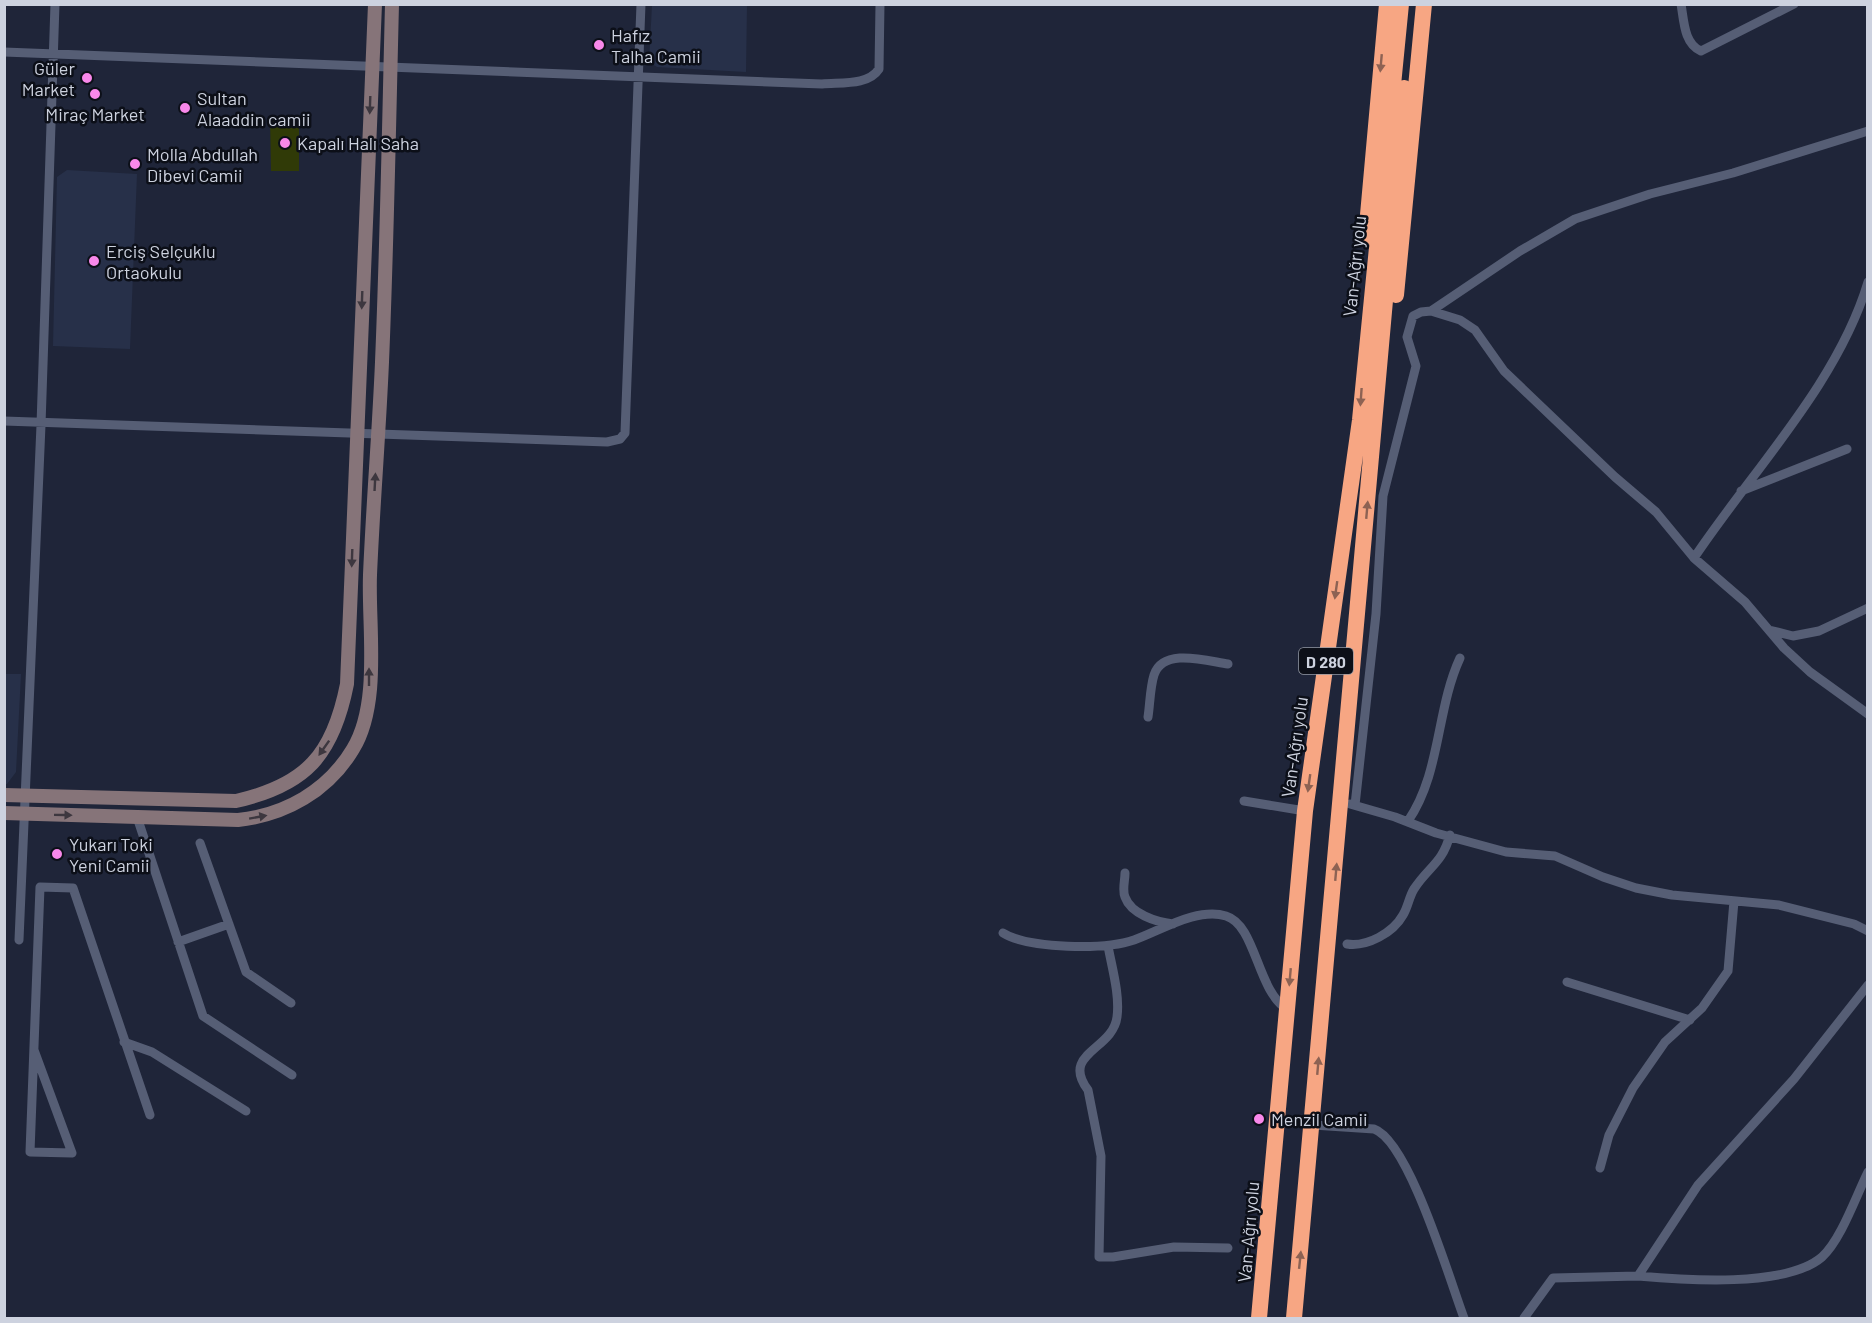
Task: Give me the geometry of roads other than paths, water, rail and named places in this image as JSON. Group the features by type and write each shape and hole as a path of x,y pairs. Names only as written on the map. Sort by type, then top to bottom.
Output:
{"highway":[{"path":"1372,359 1363,280 1387,4"},
{"name":"Van-Ağrı yolu","path":"1259,1318 1305,812 1360,420 1372,359 1401,4"},
{"name":"D 280","path":"1294,1318 1348,805 1372,359 1412,4"},
{"path":"1372,359 1390,327 1400,272 1424,4"}],"street":[{"path":"19,940 26,814 55,4"},
{"path":"4,795 236,801 262,795 286,785 308,768 328,744 341,716 347,684 375,4"},
{"path":"4,813 238,819 263,817 292,806 315,792 353,748 366,716 369,691 370,577 378,436 392,4"},
{"path":"4,421 378,436 607,442 620,439 626,433 641,4"},
{"path":"4,52 822,84 865,81 874,76 879,69 880,4"},
{"path":"1681,4 1687,36 1691,44 1701,51 1794,4"},
{"path":"1431,311 1520,251 1575,219 1650,194 1732,173 1868,131"},
{"path":"1694,558 1796,418 1859,311 1868,282"},
{"path":"1868,714 1810,672 1784,648 1745,602 1694,558 1656,512 1615,477 1504,371 1475,330 1460,320 1431,311 1413,316 1407,337 1416,366 1383,496 1376,614 1348,805 1506,852 1555,856 1603,877 1636,888 1672,895 1779,905 1854,924 1868,931"},
{"path":"1741,491 1847,448"},
{"path":"1768,630 1793,636 1819,631 1868,609"},
{"path":"1148,717 1153,676 1162,664 1169,660 1194,658 1228,664"},
{"path":"1408,821 1430,777 1444,704 1460,658"},
{"path":"1244,801 1305,812"},
{"path":"137,817 203,1016 292,1075"},
{"path":"1347,944 1365,943 1396,925 1404,914 1413,891 1444,855 1450,835"},
{"path":"200,843 246,972 291,1003"},
{"path":"1125,873 1124,896 1129,904 1154,920 1175,924"},
{"path":"34,1050 72,1153 30,1152 40,887 73,888 150,1114"},
{"path":"1600,1168 1609,1135 1633,1088 1665,1042 1702,1008 1728,971 1734,901"},
{"path":"20,909 39,910"},
{"path":"1003,933 1021,941 1066,946 1108,946 1132,941 1197,916 1212,914 1233,919 1251,945 1257,965 1274,997 1287,1010"},
{"path":"178,942 229,924"},
{"path":"1108,946 1118,1016 1114,1028 1105,1040 1081,1062 1079,1071 1082,1082 1088,1090 1101,1156 1099,1257 1174,1247 1228,1248"},
{"path":"1567,982 1690,1020"},
{"path":"1638,1276 1698,1185 1794,1079 1868,985"},
{"path":"124,1042 152,1052 246,1111"},
{"path":"1313,1125 1374,1129 1383,1132 1402,1158 1432,1224 1464,1318"},
{"path":"1524,1318 1553,1278 1638,1276 1695,1279 1777,1276 1810,1264 1823,1256 1836,1237 1868,1172"}],"place":[{"name":"Hafız Talha Camii","path":"599,45"},
{"name":"Güler Market","path":"87,78"},
{"name":"Miraç Market","path":"95,94"},
{"name":"Sultan Alaaddin camii","path":"185,108"},
{"name":"Kapalı Halı Saha","path":"285,143"},
{"name":"Molla Abdullah Dibevi Camii","path":"135,164"},
{"name":"Erciş Selçuklu Ortaokulu","path":"94,261"},
{"name":"Yukarı Toki Yeni Camii","path":"57,854"},
{"name":"Menzil Camii","path":"1259,1119"}]}
